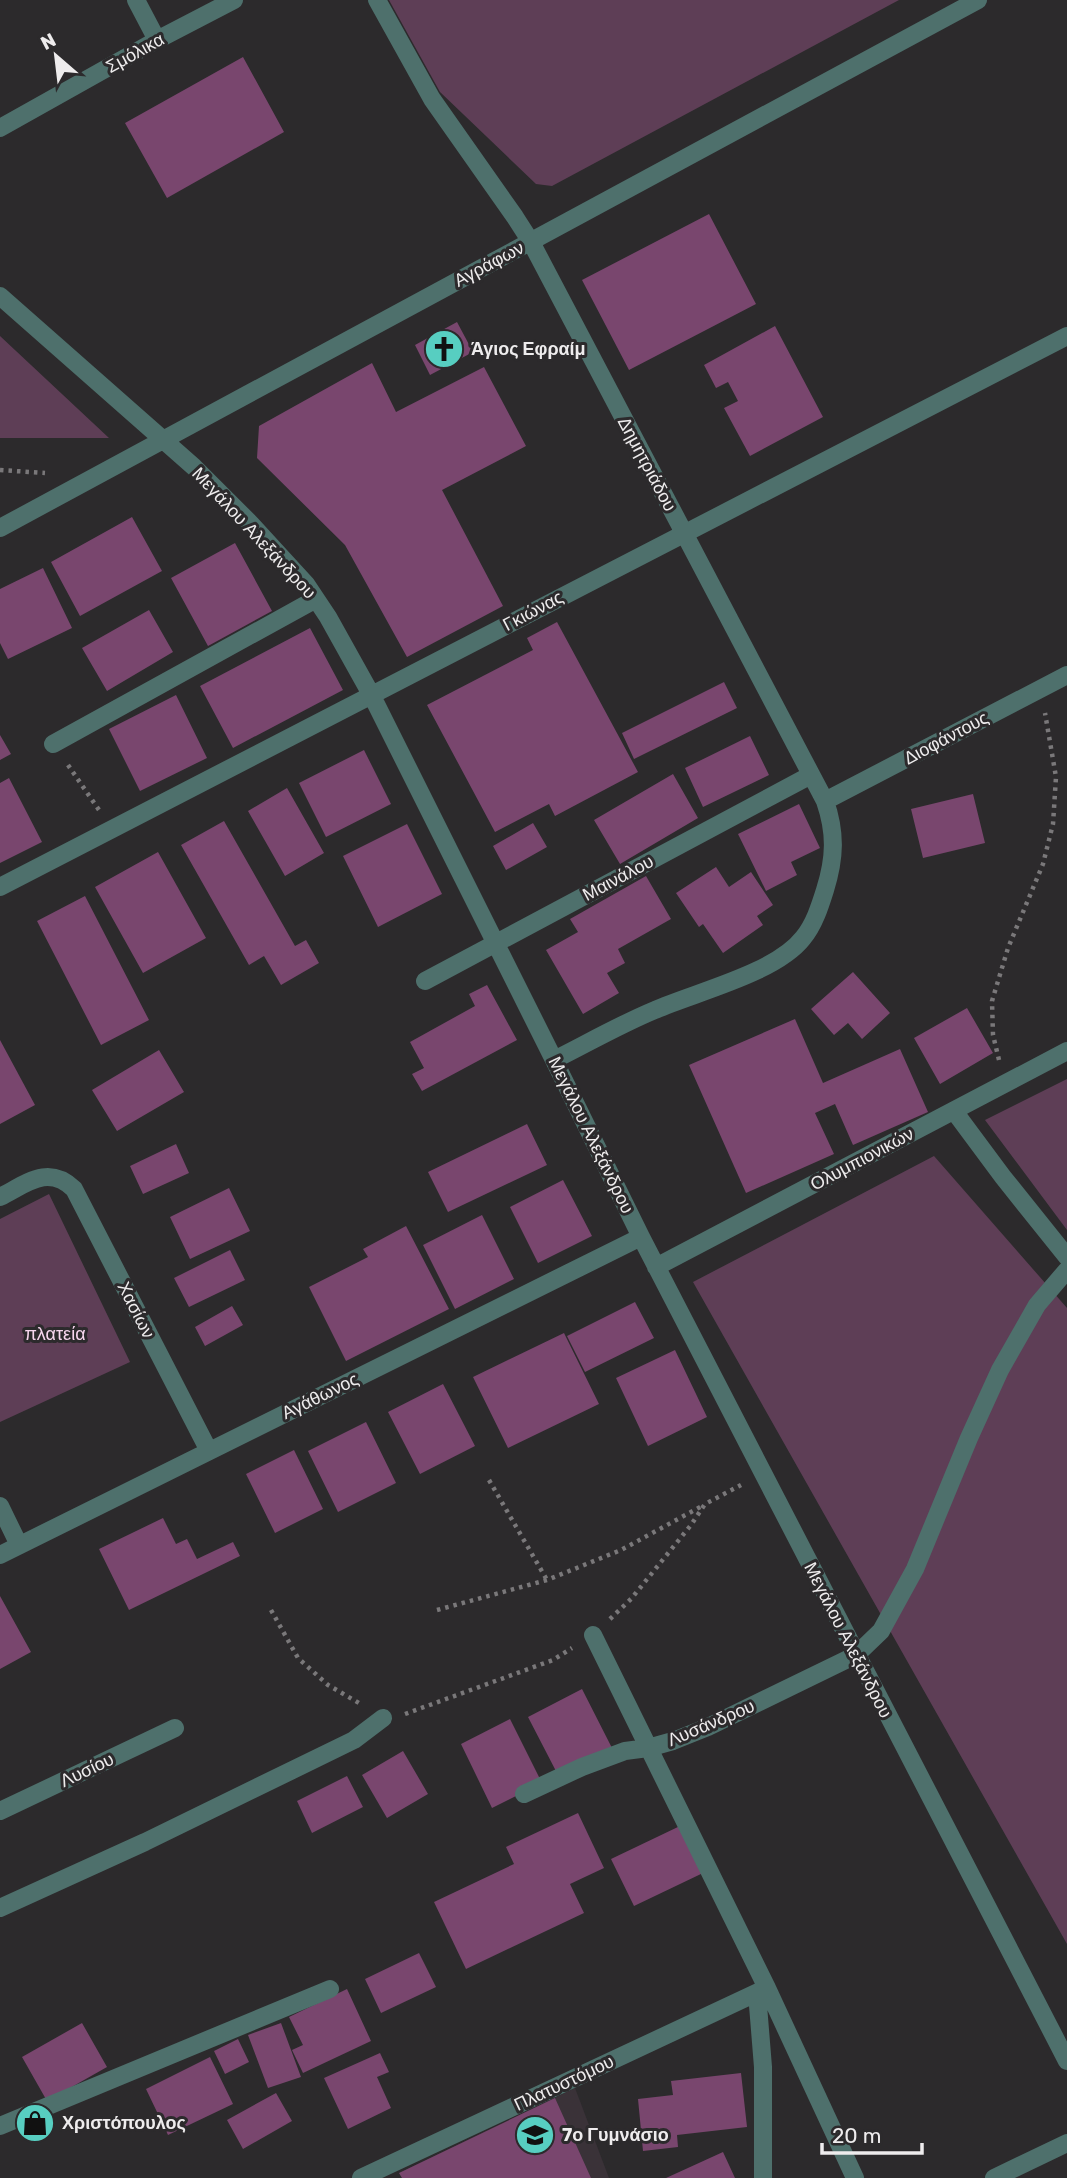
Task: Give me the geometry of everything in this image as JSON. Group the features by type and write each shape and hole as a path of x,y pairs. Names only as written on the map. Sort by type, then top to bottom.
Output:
{"street":[{"path":"136,0 157,40"},
{"name":"Σμόλικα","path":"0,128 233,0"},
{"name":"Δημητριάδου","path":"377,0 432,99 531,242 825,801 833,829 834,856 824,891 813,922 805,937 796,946 750,974 654,1010 554,1060"},
{"name":"Αγράφων","path":"0,528 978,0"},
{"name":"Μεγάλου Αλεξάνδρου","path":"0,296 194,467 251,524 306,584 316,599 372,696 656,1267 1067,2061"},
{"name":"Γκιώνας","path":"0,887 1067,336"},
{"path":"53,744 316,599"},
{"name":"Διοφάντους","path":"825,801 1067,675"},
{"name":"Μαινάλου","path":"425,981 811,775"},
{"name":"Ολυμπιονικών","path":"656,1267 1067,1051"},
{"path":"954,1111 1027,1210 1067,1257"},
{"name":"Χασίων","path":"0,1197 38,1178 55,1177 74,1189 209,1451"},
{"name":"Αγάθωνος","path":"0,1555 641,1237"},
{"name":"Λυσάνδρου","path":"524,1794 582,1767 625,1751 648,1748 701,1731 856,1655 881,1631 910,1579 1000,1370 1037,1305 1067,1270"},
{"path":"0,1506 19,1545"},
{"path":"593,1635 762,1991 855,2178"},
{"path":"0,1908 145,1842 354,1741 383,1718"},
{"name":"Λυσίου","path":"0,1811 174,1728"},
{"path":"0,2126 330,1990"},
{"path":"762,1991 763,2178"},
{"name":"Πλατυστόμου","path":"361,2178 762,1991"},
{"path":"994,2178 1067,2143"}],"path":[{"path":"1006,1083 993,1035 992,1001 1008,948 1043,864 1053,824 1056,776 1041,688"},
{"path":"53,744 112,828"},
{"path":"437,1610 547,1580 621,1550 763,1474"},
{"path":"489,1480 547,1580"},
{"path":"271,1610 298,1658 328,1685 383,1718 410,1713 553,1660 593,1635 631,1599 705,1504"}],"shaded area":[{"name":"7ο Γυμνάσιο","path":"575,2088 609,2178 402,2178 399,2173"}],"green space":[{"path":"389,0 899,0 552,186 536,184 440,92"},
{"path":"0,336 109,438 0,438"},
{"path":"1067,1079 1067,1230 985,1120"},
{"path":"934,1156 1067,1308 1067,1944 693,1282"},
{"name":"πλατεία","path":"49,1194 130,1362 0,1422 0,1219"}],"building":[{"path":"243,57 284,132 167,198 125,123"},
{"path":"709,214 756,304 629,370 582,280"},
{"name":"Άγιος Εφραίμ","path":"457,322 473,352 430,375 415,345"},
{"path":"775,326 823,417 750,456 724,408 738,401 728,382 716,388 704,365"},
{"path":"372,363 396,412 484,367 526,446 442,490 503,606 407,657 345,545 257,458 259,426"},
{"path":"132,517 162,571 80,616 51,562"},
{"path":"235,543 272,611 208,646 171,578"},
{"path":"43,568 72,628 8,659 0,643 0,589"},
{"path":"149,610 173,652 107,691 82,648"},
{"path":"557,622 638,772 555,816 549,804 495,832 427,705 533,650 527,638"},
{"path":"310,628 343,690 233,748 200,686"},
{"path":"724,682 737,708 634,759 622,733"},
{"path":"176,695 207,758 140,791 109,729"},
{"path":"0,735 11,754 0,760"},
{"path":"750,736 769,775 703,807 685,768"},
{"path":"364,750 391,804 326,837 299,783"},
{"path":"673,774 698,818 620,864 594,820"},
{"path":"9,778 42,842 0,863 0,783"},
{"path":"287,788 324,853 285,876 248,811"},
{"path":"973,794 985,843 923,858 911,809"},
{"path":"799,804 820,848 791,862 797,875 766,891 738,834"},
{"path":"224,821 295,946 306,940 319,963 281,985 264,956 249,965 181,845"},
{"path":"533,823 547,847 506,870 493,846"},
{"path":"407,824 442,894 378,927 343,856"},
{"path":"158,852 206,938 143,973 95,887"},
{"path":"716,867 729,887 751,872 773,905 757,916 763,925 723,953 703,924 699,927 676,893"},
{"path":"646,876 671,919 618,949 625,963 607,973 619,993 583,1014 546,950 578,932 570,919"},
{"path":"85,896 149,1020 101,1045 37,921"},
{"path":"853,972 890,1013 862,1039 848,1023 834,1035 811,1009"},
{"path":"487,985 517,1040 422,1091 412,1074 424,1068 410,1042 475,1006 469,994"},
{"path":"967,1008 993,1053 940,1084 914,1038"},
{"path":"795,1019 823,1083 900,1049 928,1112 853,1145 835,1104 815,1113 834,1154 746,1193 689,1065"},
{"path":"0,1040 35,1105 0,1124"},
{"path":"159,1050 184,1092 117,1131 92,1090"},
{"path":"527,1124 547,1165 448,1212 428,1172"},
{"path":"176,1144 189,1173 143,1194 130,1166"},
{"path":"563,1180 592,1236 538,1263 510,1207"},
{"path":"229,1188 250,1231 190,1259 170,1217"},
{"path":"482,1215 514,1279 455,1309 423,1245"},
{"path":"406,1226 449,1309 346,1361 309,1287 368,1257 363,1249"},
{"path":"230,1250 245,1280 189,1307 174,1278"},
{"path":"635,1302 654,1338 585,1372 567,1336"},
{"path":"232,1306 243,1325 205,1346 195,1327"},
{"path":"564,1333 599,1404 508,1448 473,1377"},
{"path":"675,1350 707,1417 648,1446 616,1378"},
{"path":"443,1384 475,1446 420,1474 388,1412"},
{"path":"366,1422 396,1483 338,1512 308,1451"},
{"path":"294,1450 323,1509 275,1533 246,1474"},
{"path":"163,1518 176,1544 187,1539 197,1559 233,1542 240,1556 129,1610 99,1549"},
{"path":"0,1596 31,1652 0,1669"},
{"path":"582,1689 612,1748 558,1775 528,1717"},
{"path":"510,1719 542,1783 492,1808 461,1744"},
{"path":"403,1751 428,1794 387,1818 362,1775"},
{"path":"347,1776 363,1807 312,1833 297,1801"},
{"path":"578,1813 604,1868 570,1884 584,1913 466,1969 434,1902 514,1864 506,1847"},
{"path":"680,1826 703,1873 634,1906 611,1859"},
{"path":"419,1953 436,1987 381,2013 365,1979"},
{"path":"347,1989 371,2041 303,2073 292,2050 303,2045 289,2017"},
{"path":"82,2023 107,2067 47,2101 22,2057"},
{"path":"281,2023 301,2077 268,2088 248,2035"},
{"path":"238,2039 249,2062 225,2074 214,2051"},
{"path":"380,2053 389,2072 377,2077 391,2108 348,2129 324,2078"},
{"path":"210,2057 233,2104 168,2135 146,2089"},
{"path":"741,2073 747,2127 677,2135 678,2147 643,2151 638,2099 673,2095 671,2081"},
{"path":"276,2093 292,2121 243,2149 227,2120"},
{"name":"7ο Γυμνάσιο","path":"555,2098 591,2178 402,2178 399,2173"},
{"path":"723,2152 735,2178 666,2178"}],"place":[{"name":"Άγιος Εφραίμ","path":"444,349"},
{"name":"Χριστόπουλος","path":"35,2123"},
{"name":"7ο Γυμνάσιο","path":"535,2135"}]}
